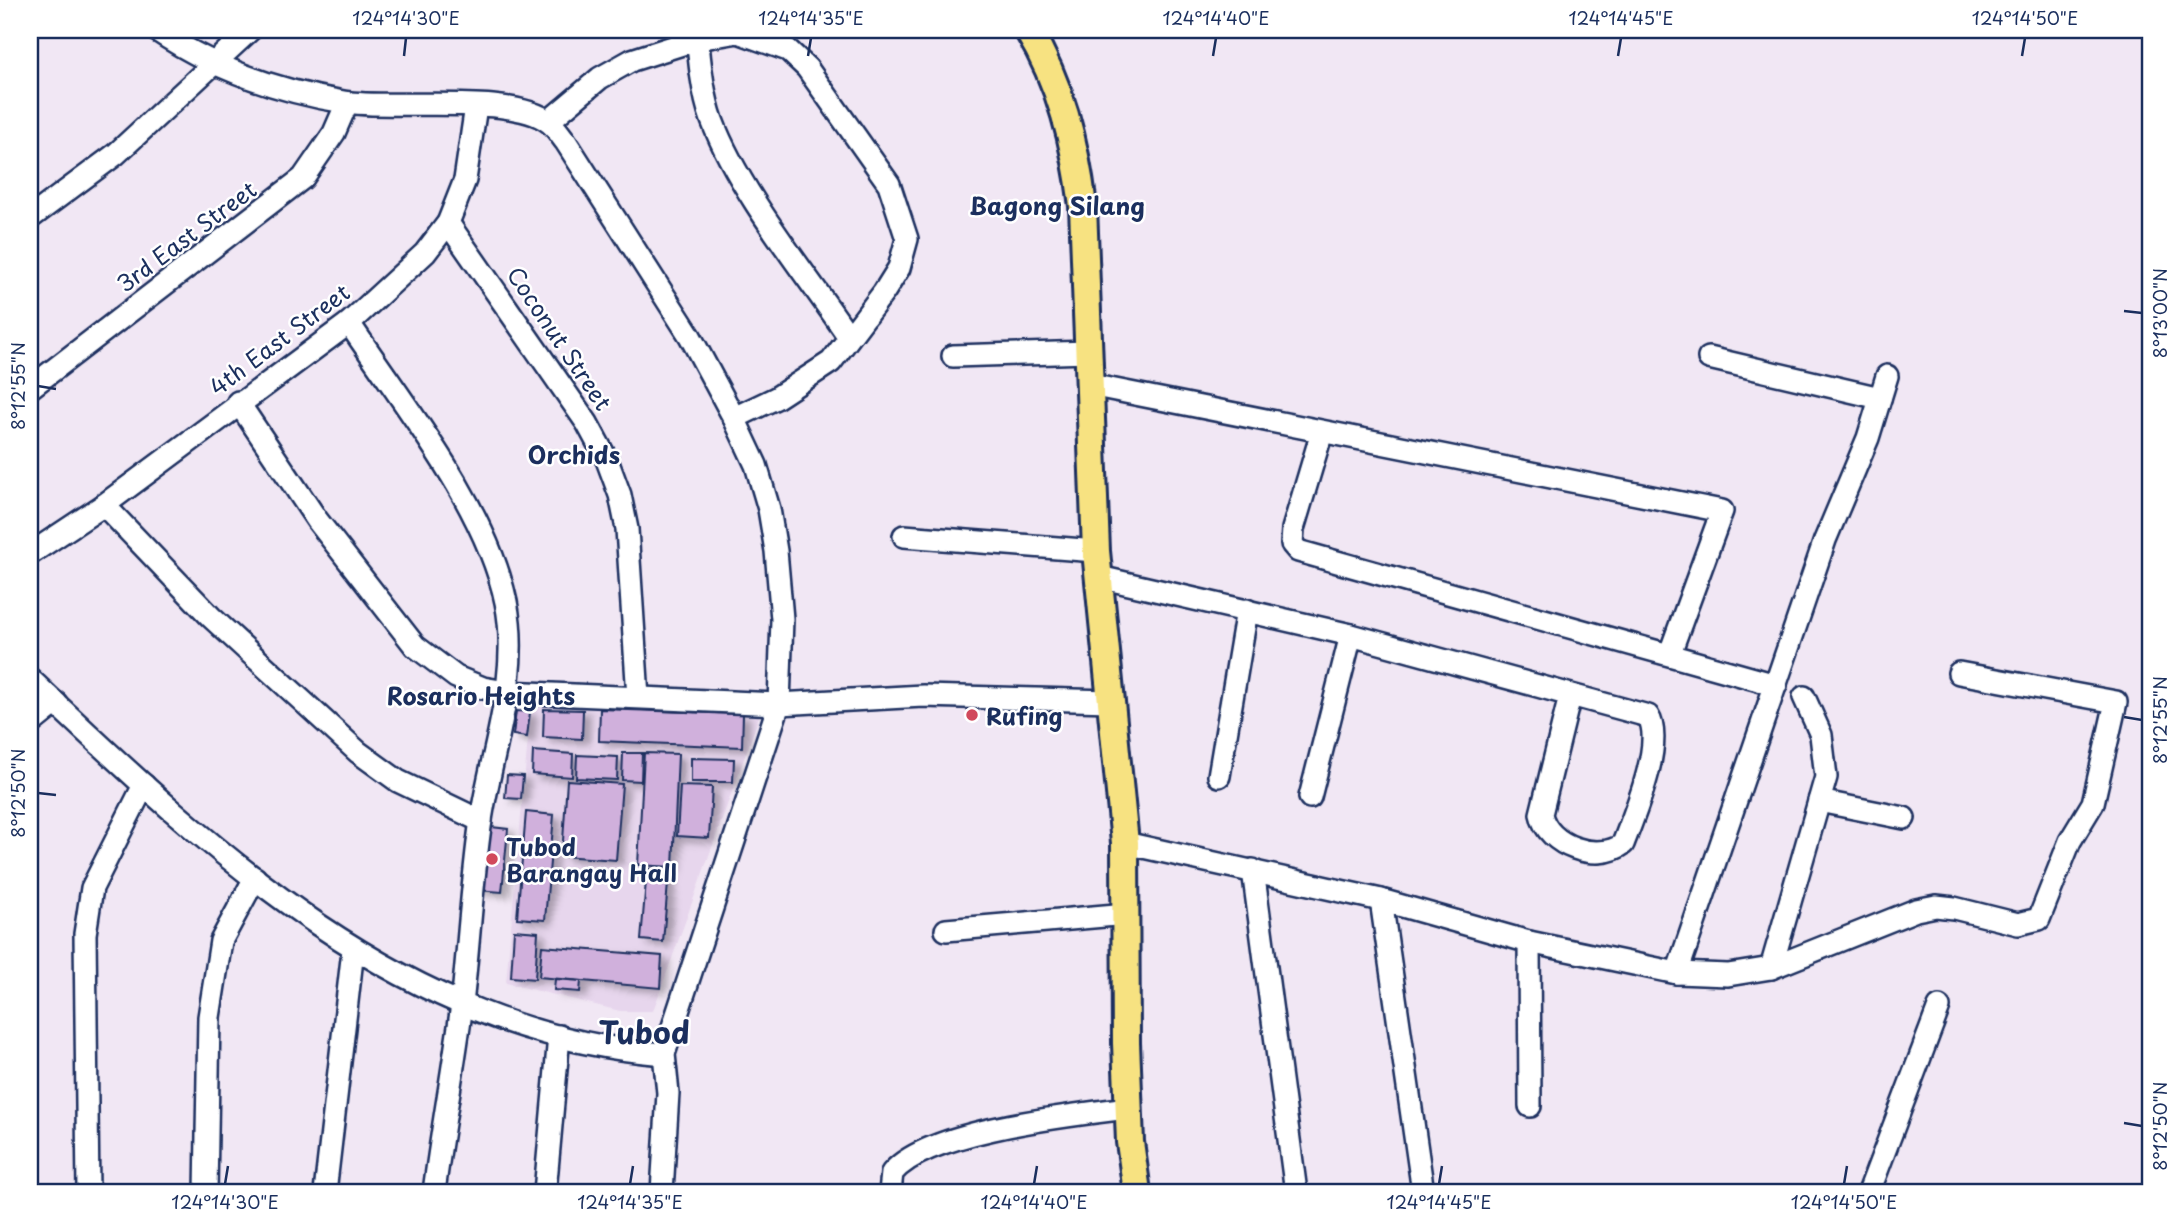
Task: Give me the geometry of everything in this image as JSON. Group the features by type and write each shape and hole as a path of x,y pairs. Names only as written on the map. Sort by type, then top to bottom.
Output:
{"main road":[{"path":"1028,30 1058,88 1076,154 1086,248 1097,564 1125,843 1128,1108 1137,1192"}],"street":[{"path":"156,30 214,64 309,95 346,103 476,106 524,110 548,121 566,142 690,336 756,465 771,519 782,619 779,704 664,1054 668,1093 662,1192"},
{"path":"30,218 116,154 250,30"},
{"path":"548,121 600,78 632,60 697,34 738,32 788,50 807,68 889,184 907,239 899,268 831,362 809,379 734,418"},
{"path":"697,34 711,118 732,165 849,337"},
{"name":"3rd East Street","path":"30,388 303,178 319,159 334,133 346,103"},
{"name":"4th East Street","path":"30,554 104,505 238,402 349,323 425,253 448,223 465,180 476,106"},
{"name":"Coconut Street","path":"448,223 587,423 607,460 620,495 627,529 638,697"},
{"path":"349,323 468,503 488,544 505,600 511,635 506,692 481,821 462,1006 434,1192"},
{"path":"953,356 1089,352"},
{"path":"1709,358 1881,398"},
{"path":"1677,973 1825,540 1868,438 1887,376"},
{"path":"1090,385 1722,511 1670,653"},
{"path":"238,402 317,520 415,646 456,677 482,688 506,692 779,704 923,696 1111,701"},
{"path":"1322,432 1293,530 1294,548 1776,685"},
{"path":"104,505 211,617 358,752 398,781 481,821"},
{"path":"904,536 1097,564 1247,610 1351,635 1648,716 1654,724 1650,760 1623,844 1614,851 1599,853 1578,848 1554,838 1543,827 1541,814 1570,696"},
{"path":"1219,776 1247,610"},
{"path":"1310,797 1351,635"},
{"path":"1125,843 1381,900 1529,942 1677,973 1728,975 1771,968 1916,910 1936,906 2018,924 2039,919 2046,908 2070,841 2093,803 2116,702 1959,673"},
{"path":"30,679 144,785 255,878 354,950 462,1006 559,1036 628,1051 664,1054"},
{"path":"1771,968 1826,777 1826,754 1821,735 1804,697"},
{"path":"30,724 56,703"},
{"path":"88,1192 85,934 92,888 144,785"},
{"path":"1819,801 1904,818"},
{"path":"1253,870 1296,1192"},
{"path":"206,1192 209,1017 221,941 255,878"},
{"path":"1381,900 1423,1192"},
{"path":"946,930 1127,914"},
{"path":"1529,942 1530,1106"},
{"path":"325,1192 354,950"},
{"path":"1869,1192 1939,1007"},
{"path":"545,1192 559,1036"},
{"path":"890,1192 892,1173 909,1157 981,1131 1033,1120 1128,1108"}],"shaded area":[{"path":"531,705 760,714 653,1011 620,1011 506,983"}],"building":[{"path":"544,709 583,710 582,739 543,737"},
{"path":"600,709 743,714 742,747 599,741"},
{"path":"516,711 530,712 527,737 513,735"},
{"path":"533,751 573,754 572,777 532,774"},
{"path":"623,753 642,753 641,781 622,780"},
{"path":"644,753 678,754 673,867 638,865"},
{"path":"577,755 618,757 617,780 576,778"},
{"path":"691,758 734,759 733,782 691,782"},
{"path":"507,775 523,776 521,799 505,798"},
{"path":"567,780 622,784 616,860 562,856"},
{"path":"680,786 712,787 709,838 677,836"},
{"path":"526,812 554,815 545,920 517,918"},
{"name":"Tubod Barangay Hall","path":"483,826 508,829 502,892 477,890"},
{"path":"647,869 669,871 663,942 641,940"},
{"path":"514,930 538,932 535,979 511,977"},
{"path":"542,946 662,956 660,988 539,977"},
{"path":"555,979 581,981 580,992 554,990"}],"place":[{"name":"Rufing","path":"972,715"},
{"name":"Tubod Barangay Hall","path":"492,859"}],"district":[{"name":"Bagong Silang","path":"1057,205"},
{"name":"Orchids","path":"574,454"},
{"name":"Rosario Heights","path":"481,695"},
{"name":"Tubod","path":"644,1031"}]}
